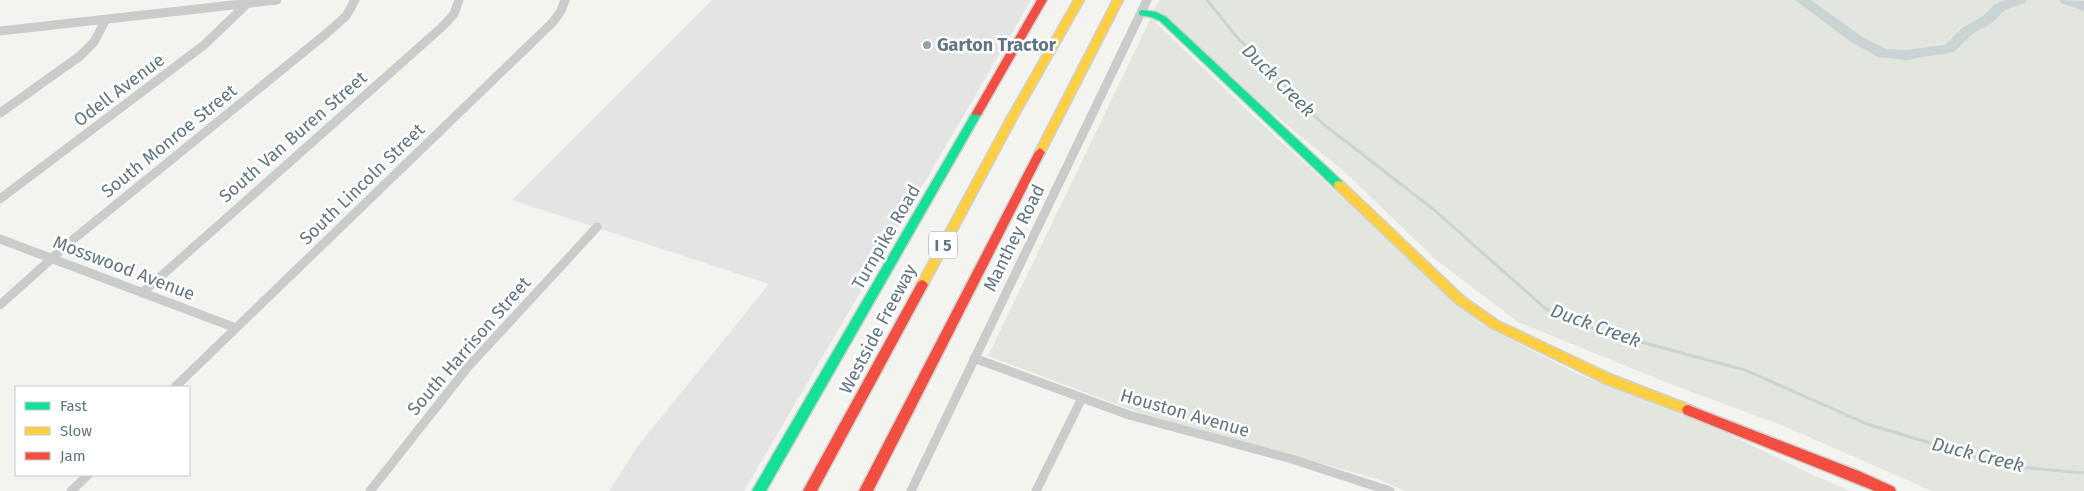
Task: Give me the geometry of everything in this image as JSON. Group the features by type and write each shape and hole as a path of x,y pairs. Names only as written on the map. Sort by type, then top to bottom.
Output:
{"main road":[{"name":"Turnpike Road","path":"759,491 1042,0"},
{"name":"Westside Freeway","path":"810,491 1013,116 1079,0"},
{"name":"I 5","path":"866,491 1118,0"},
{"path":"1142,13 1153,14 1163,19 1438,280 1460,300 1494,324 1608,379 1856,476 1889,491"}],"street":[{"path":"0,32 277,0"},
{"name":"South Monroe Street","path":"0,304 52,258 327,33 346,16 354,0"},
{"name":"South Van Buren Street","path":"142,293 442,27 454,14 459,0"},
{"name":"South Lincoln Street","path":"176,386 553,22 561,11 565,0"},
{"name":"Manthey Road","path":"911,491 1147,0"},
{"name":"Odell Avenue","path":"0,199 204,44 249,2"},
{"path":"0,113 80,56 94,42 106,19"},
{"name":"South Harrison Street","path":"370,491 468,367 597,227"},
{"name":"Mosswood Avenue","path":"0,239 236,328"},
{"name":"Houston Avenue","path":"974,358 1161,425 1292,459 1390,491"},
{"path":"1036,491 1082,398"},
{"path":"72,491 87,476"}],"shaded area":[{"path":"712,0 1031,0 744,491 609,491 638,446 769,284 512,200"},
{"path":"1160,0 2084,0 2084,491 1932,491 1784,426 1668,383 1518,322 1435,259 1346,173 1206,59 1153,11"},
{"path":"1151,18 1253,116 1481,324 1580,375 1722,431 1815,476 1851,491 1406,491 1377,479 1143,414 988,356"}],"waterway":[{"name":"Duck Creek","path":"1207,0 1236,36 1322,123 1433,209 1546,309 1600,331 1745,370 1867,424 2007,466 2084,473"},
{"path":"1802,0 1856,39 1883,54 1906,55 1949,49 1967,31 1987,20 2000,7 2020,0"},
{"path":"2066,0 2084,6"}],"traffic: fast":[{"path":"1142,13 1153,14 1163,19 1339,185"},
{"path":"759,491 977,113"}],"traffic: slow":[{"path":"922,285 1013,116 1079,0"},
{"path":"1040,152 1118,0"},
{"path":"1339,185 1460,300 1494,324 1608,379 1688,410"}],"traffic: jam":[{"path":"977,113 1042,0"},
{"path":"866,491 1040,152"},
{"path":"810,491 922,285"},
{"path":"1688,410 1856,476 1889,491"}],"place":[{"name":"Garton Tractor","path":"927,45"}]}
